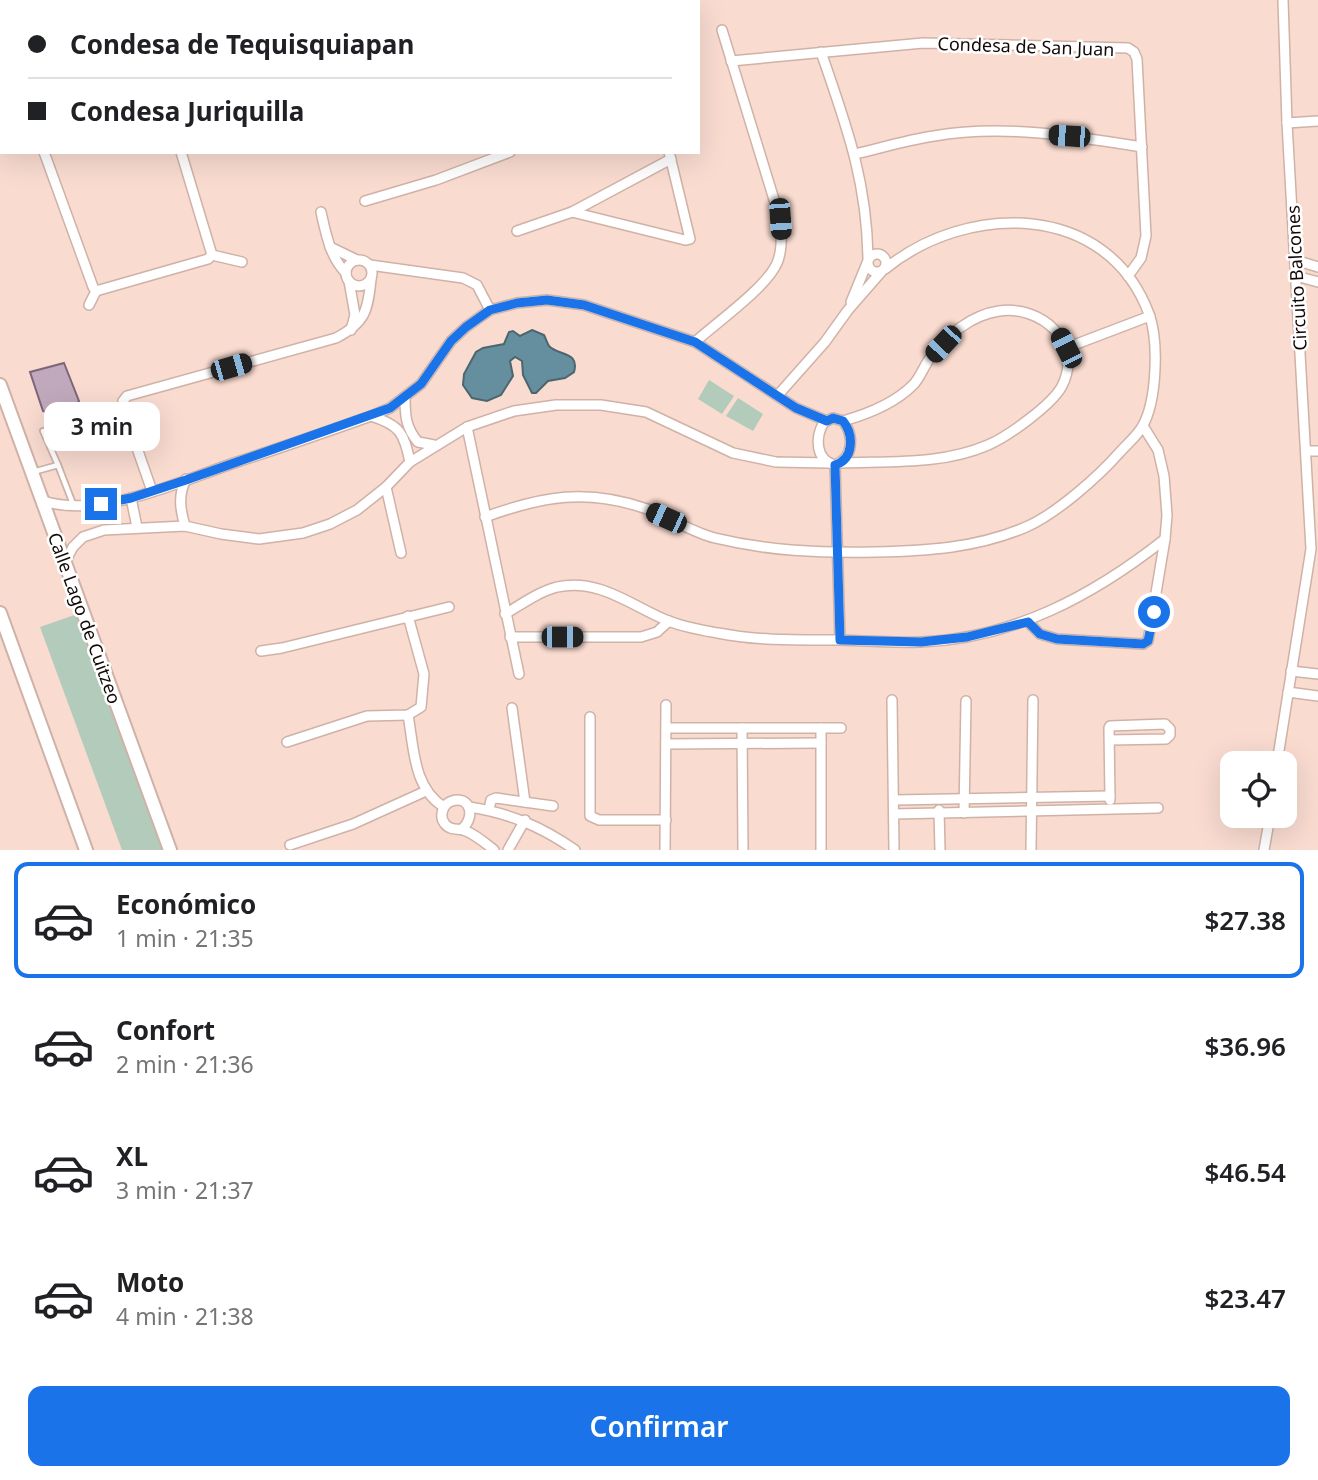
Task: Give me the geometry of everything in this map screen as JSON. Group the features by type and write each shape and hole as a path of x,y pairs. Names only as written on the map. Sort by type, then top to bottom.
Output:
{"main road":[{"name":"Calle Lago de Cuitzeo","path":"0,385 170,850"},
{"path":"0,613 5,636 86,850"}],"street":[{"name":"Circuito Balcones","path":"1280,751 1311,549 1287,123 1283,0"},
{"path":"695,342 766,280 777,263 782,242 780,219 722,30"},
{"name":"Condesa de San Juan","path":"731,61 923,43 1128,48 1134,52 1137,60 1146,236 1141,258 1128,276"},
{"path":"821,52 855,154 873,257 870,271 876,273 883,270 886,262 873,257"},
{"path":"1287,123 1318,121"},
{"path":"855,154 936,135 1005,131 1069,136 1142,147"},
{"path":"45,154 96,291"},
{"path":"182,154 212,255"},
{"path":"365,201 436,180 505,154"},
{"path":"517,231 572,212 670,155 690,239 572,212"},
{"path":"321,212 330,247 339,266 361,286 371,279"},
{"path":"485,517 520,504 564,496 604,498 647,509 703,535 756,548 838,552 934,551 983,542 1029,526 1073,496 1110,464 1143,426 1154,387 1156,351 1150,316 1128,276 1100,248 1066,230 1028,223 984,224 945,234 905,252 883,270 778,395"},
{"path":"330,247 370,265 463,278 477,285 490,310"},
{"path":"873,257 905,252"},
{"path":"89,305 96,291 208,260 212,255"},
{"path":"212,255 242,262"},
{"path":"848,310 873,257"},
{"path":"351,330 355,315 348,277 351,263 357,260"},
{"path":"1296,260 1318,267"},
{"path":"152,491 123,408 123,401 127,396 335,338 351,330 361,321 366,311 371,279 370,265"},
{"path":"1296,276 1318,282"},
{"path":"43,501 74,507 131,498 371,416 390,408 421,384 451,341 466,327 490,310 517,303 547,300 584,305 695,342 796,408 827,421"},
{"path":"65,562 72,547 83,537 104,530 185,526 260,539 281,538 331,524 356,510 386,487 410,462 467,427 514,411 556,405 601,405 646,412 733,453 776,462 834,464 939,460 988,445 1031,418 1062,386 1067,365 1066,348 1058,332 1042,317 1021,311 999,311 974,319 955,331 932,356 914,384 883,407 843,421 833,418 827,421 821,428 818,441 822,456 834,464"},
{"path":"1066,348 1150,316"},
{"path":"405,398 405,417 409,431 418,442 434,445"},
{"path":"371,416 398,429 406,442 410,462"},
{"path":"834,464 846,458 851,444 850,432 843,421"},
{"path":"1028,622 1040,634 1057,639 1143,644 1148,641 1167,515 1164,476 1158,450 1143,426"},
{"path":"467,427 519,674"},
{"path":"1306,436 1318,437"},
{"path":"1307,451 1318,451"},
{"path":"834,464 840,640"},
{"path":"185,526 180,503 181,489 186,480"},
{"path":"386,487 401,553"},
{"path":"131,498 137,527"},
{"path":"505,614 539,593 558,587 582,585 605,589 669,621 719,633 766,639 921,642 967,637 1028,622 1083,596 1126,570 1165,539"},
{"path":"261,651 449,607"},
{"path":"287,742 367,716 408,715 421,707 424,674 408,616"},
{"path":"510,637 641,637 657,632 669,621"},
{"path":"1291,671 1318,674"},
{"path":"1288,692 1318,696"},
{"path":"892,700 894,850"},
{"path":"1031,850 1033,700"},
{"path":"964,813 966,701"},
{"path":"665,850 666,705"},
{"path":"512,708 525,802"},
{"path":"408,715 420,782 431,799 444,807"},
{"path":"590,717 590,816 599,820 666,820"},
{"path":"1110,740 1166,739 1170,729 1165,724 1112,725 1109,728 1110,809"},
{"path":"667,728 841,728"},
{"path":"742,728 743,850"},
{"path":"821,728 821,850"},
{"path":"666,744 821,743"},
{"path":"290,845 353,824 426,791"},
{"path":"894,800 1110,796"},
{"path":"489,810 491,800 496,798 554,806"},
{"path":"939,798 940,850"},
{"path":"462,829 469,823 472,815 469,807 462,801 452,801 444,807 444,824 453,830 462,829 474,835 494,850"},
{"path":"469,807 525,820 575,850"},
{"path":"894,814 1158,808"},
{"path":"508,850 525,820"},
{"path":"1264,850 1268,828"}],"lane":[{"path":"43,431 74,507"},
{"path":"32,472 58,465"}],"green space":[{"path":"709,380 734,396 722,414 698,399"},
{"path":"738,398 763,414 753,431 726,416"},
{"path":"83,612 170,850 122,850 40,627"}],"water":[{"path":"532,330 544,335 553,349 574,360 574,372 565,378 548,381 536,393 532,393 523,375 522,361 515,357 510,361 513,376 501,395 487,401 472,398 463,385 464,374 476,352 504,344 509,332 513,331 520,336"}],"building":[{"path":"64,363 79,401 54,415 43,411 30,372"}],"route":[{"path":"101,504 131,498 186,480 390,408 421,384 451,341 490,310 517,303 547,300 584,305 695,342 796,408 827,421 833,418 843,421 850,432 851,444 846,458 835,465 840,640 921,642 967,637 1028,622 1040,634 1057,639 1143,644 1150,636 1154,612"}]}
